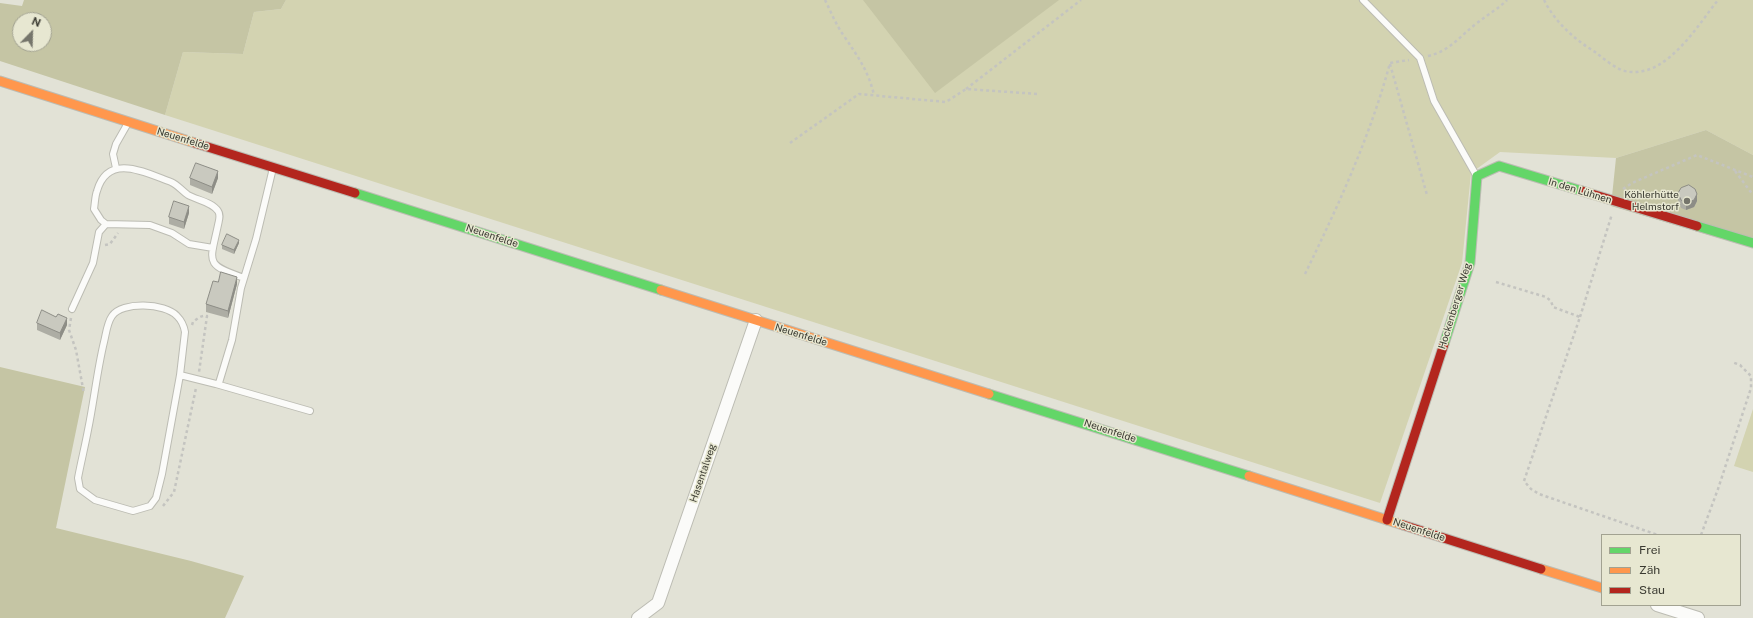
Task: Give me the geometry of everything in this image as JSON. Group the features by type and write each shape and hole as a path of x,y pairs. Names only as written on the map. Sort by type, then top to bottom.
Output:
{"street":[{"name":"Neuenfelde","path":"0,81 1601,588"},
{"name":"In den Lühnen","path":"1477,176 1498,166 1753,243"},
{"name":"Hockenberger Weg","path":"1387,520 1470,264 1477,176"},
{"name":"Hasentalweg","path":"638,618 658,603 756,320"},
{"path":"1660,606 1698,618"}],"lane":[{"path":"1364,0 1420,58 1434,101 1477,176"},
{"path":"116,168 113,154 116,144 123,134 128,122"},
{"path":"213,248 189,244 172,234 150,225 106,224 101,220 94,209 97,190 106,173 116,168 125,167 171,182 177,185 186,194 217,209 220,215 213,248 211,257 214,264 224,271 244,278"},
{"path":"216,384 219,383 222,375 232,340 244,278 256,239 273,167"},
{"path":"72,309 92,263 99,232 106,224"},
{"path":"128,306 143,306 170,311 177,316 183,325 185,332 180,375 162,474 156,498 150,506 133,511 95,500 80,489 78,478 88,430 98,365 111,317 118,310 128,306"},
{"path":"180,375 310,411"}],"path":[{"path":"825,0 843,35 859,57 870,79 874,95"},
{"path":"790,143 859,94 946,102 966,89 1081,0"},
{"path":"1390,63 1420,58 1444,51 1476,23 1498,9 1507,0"},
{"path":"1544,0 1560,24 1586,47 1615,67 1632,72 1650,69 1675,54 1687,41 1718,0"},
{"path":"1390,63 1427,196"},
{"path":"1305,274 1357,162 1384,85 1390,63"},
{"path":"966,89 1038,94"},
{"path":"1655,534 1539,494 1531,489 1524,481 1580,317 1611,201 1632,182 1697,155 1753,177"},
{"path":"1735,170 1753,195"},
{"path":"97,246 110,244 114,237 123,230"},
{"path":"1496,282 1546,297 1551,301 1553,307 1580,317"},
{"path":"72,309 69,330 76,350 85,399"},
{"path":"160,509 174,492 198,380 207,316 199,318 193,322 192,328"},
{"path":"1701,534 1718,489 1751,388 1751,376 1740,365 1732,362"}],"green space":[{"path":"24,0 286,0 281,9 254,12 243,54 183,52 165,115 0,61 0,3 22,6"},
{"path":"286,0 1753,0 1753,155 1706,130 1616,158 1500,152 1471,173 1462,263 1380,503 165,115 183,52 243,54 254,12 281,9"},
{"path":"863,0 1059,0 935,93"},
{"path":"1706,130 1753,155 1753,248 1611,206 1616,158"},
{"path":"0,367 85,387 56,528 191,561 244,576 225,618 0,618"},
{"path":"1753,409 1753,472 1734,466"}],"building":[{"path":"196,163 218,171 212,187 190,178"},
{"path":"1689,185 1695,189 1697,194 1694,200 1686,203 1681,200 1678,193 1681,188"},
{"path":"174,201 189,206 184,222 169,217"},
{"path":"227,234 239,240 234,250 222,245"},
{"path":"221,272 237,277 228,311 206,304 213,281 218,282"},
{"path":"42,310 56,317 58,314 67,318 60,333 37,323"}],"traffic: fast":[{"path":"1444,344 1470,263 1477,176 1499,166 1582,191"},
{"path":"355,193 661,290"},
{"path":"1697,226 1753,243"},
{"path":"989,394 1249,476"}],"traffic: slow":[{"path":"0,81 195,143"},
{"path":"661,290 989,394"},
{"path":"1249,476 1403,525"},
{"path":"1541,569 1601,588"}],"traffic: jam":[{"path":"195,143 355,193"},
{"path":"1582,191 1697,226"},
{"path":"1387,520 1444,344"},
{"path":"1403,525 1541,569"}],"place":[{"name":"Köhlerhütte Helmstorf","path":"1687,201"}]}
